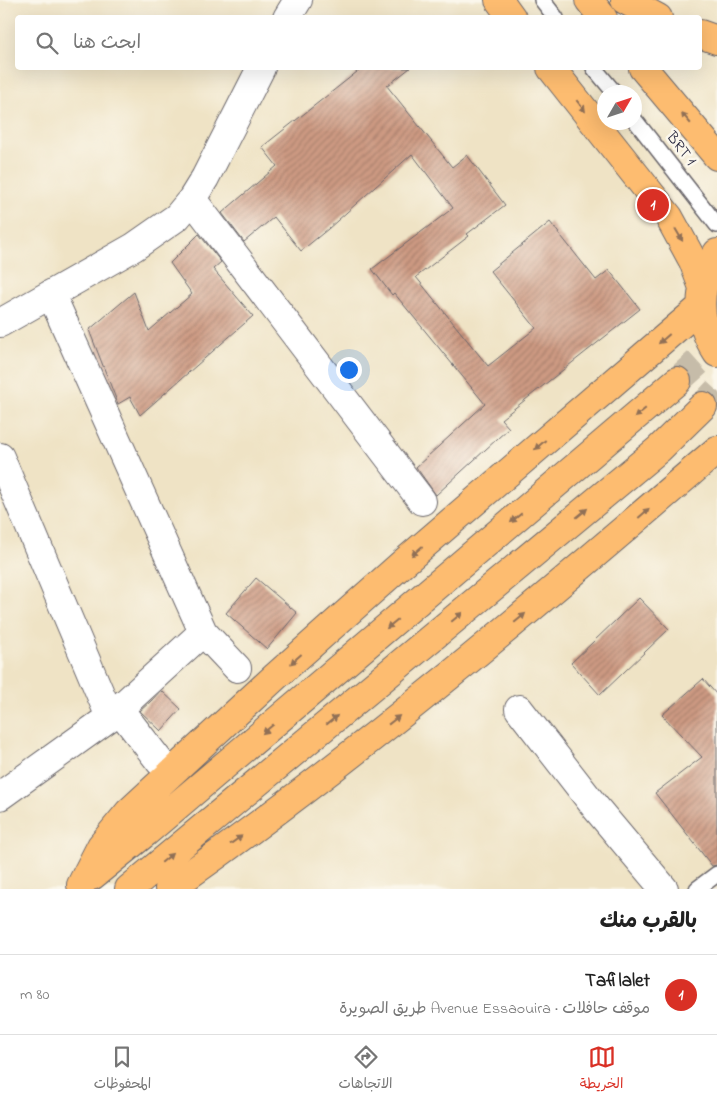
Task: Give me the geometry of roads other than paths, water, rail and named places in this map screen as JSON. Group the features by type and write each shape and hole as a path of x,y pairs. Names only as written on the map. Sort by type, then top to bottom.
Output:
{"main road":[{"path":"499,0 510,15"},
{"path":"589,0 601,15"},
{"path":"625,0 652,15"},
{"path":"702,35 717,40"},
{"path":"553,70 668,217 693,261 702,296 704,325 717,353"},
{"path":"645,70 717,156"},
{"path":"78,887 101,846 129,812 275,677 702,296 708,268 717,253"},
{"path":"78,887 145,833 677,381"},
{"path":"129,889 659,449 703,406"},
{"path":"168,889 298,794 419,701 510,627 717,450"}],"street":[{"path":"289,15 298,0"},
{"path":"0,323 134,247 177,217 192,199 205,178 260,70"},
{"path":"192,199 422,501"},
{"path":"51,294 203,632 237,668"},
{"path":"0,457 114,713 160,762"},
{"path":"0,796 114,713 203,632"},
{"path":"519,709 596,808 664,889"}],"lane":[{"path":"542,0 554,15"},
{"path":"596,70 608,85"},
{"name":"BRT 1","path":"642,129 717,226"},
{"path":"697,889 717,874"}],"tunnel":[{"path":"677,381 717,345"},
{"path":"703,406 717,391"}],"place":[{"name":"Tafilalet","path":"653,205"}]}
